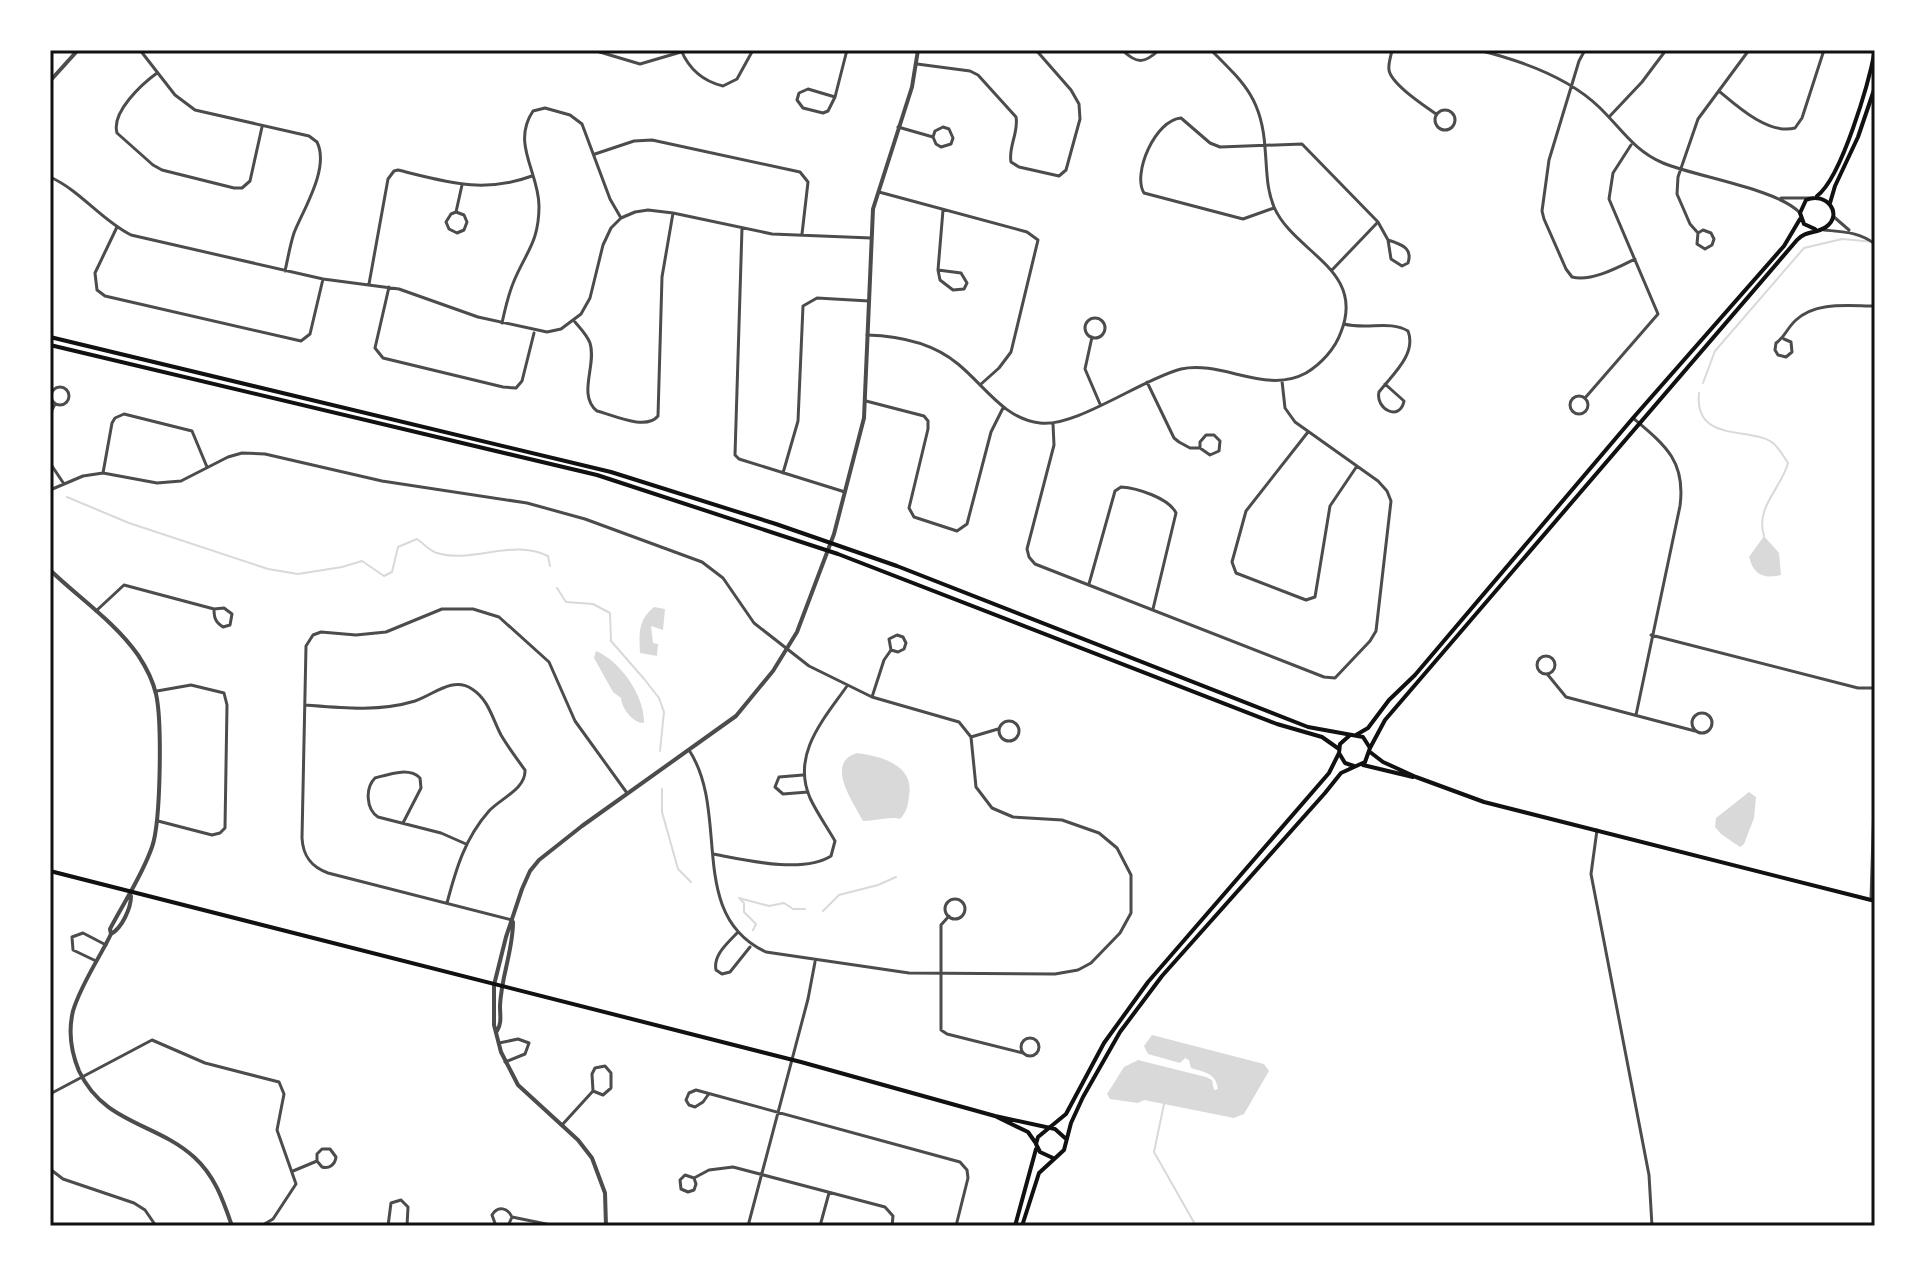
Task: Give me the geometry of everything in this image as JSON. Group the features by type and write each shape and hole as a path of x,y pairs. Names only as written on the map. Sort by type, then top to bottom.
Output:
{"main road":[{"path":"1015,1226 1039,1134 1066,1114 1104,1043 1148,982 1329,773 1343,740 1368,728 1784,246 1800,215 1801,206 1828,185 1860,109 1875,50"},
{"path":"1022,1226 1039,1173 1064,1150 1073,1118 1093,1077 1134,1012 1162,976 1338,776 1345,769 1365,762 1385,720 1797,240 1806,232 1829,223 1833,216 1830,203 1835,186 1858,137 1875,87"},
{"path":"1812,197 1830,203"},
{"path":"1800,215 1806,226 1818,229"},
{"path":"50,337 585,464 831,542 1281,717 1323,731 1363,737 1370,750 1383,762 1484,802 1873,900"},
{"path":"50,345 564,466 828,550 1277,724 1322,737 1339,751 1345,763 1416,777"},
{"path":"50,871 792,1059 1060,1131 1066,1141"},
{"path":"995,1116 1028,1132 1044,1156 1055,1157"}],"street":[{"path":"50,81 78,50"},
{"path":"140,50 180,100 195,110 309,136 320,148 311,201 295,231 285,272"},
{"path":"570,50 579,50"},
{"path":"593,50 640,64 681,51 704,80 723,86 737,79 753,50"},
{"path":"835,97 808,89 799,93 797,100 803,108 823,113 831,106 835,97 847,50"},
{"path":"606,1226 605,1193 598,1169 587,1150 518,1085 505,1062 494,1025 494,985 522,889 539,860 736,716 787,651 806,611 831,542 866,401 871,238 878,191 917,64 918,50"},
{"path":"917,64 970,71 978,75 1016,117 1011,162 1019,167 1059,176 1066,170 1080,111 1071,90 1036,50"},
{"path":"1122,50 1142,63 1159,50"},
{"path":"867,335 901,338 928,346 958,363 1003,408 1024,419 1053,424 1185,368 1281,381 1315,367 1331,351 1344,324 1344,293 1332,270 1291,231 1274,208 1268,186 1262,119 1252,95 1211,50"},
{"path":"1392,50 1391,75 1416,101 1436,114"},
{"path":"1478,50 1522,63 1570,87 1598,105 1632,144 1648,156 1681,169 1781,198 1812,197"},
{"path":"1585,50 1570,87 1549,160 1542,211 1572,277 1582,279 1635,259"},
{"path":"1609,117 1642,82 1666,50"},
{"path":"1698,233 1690,224 1676,185 1693,128 1749,50"},
{"path":"1719,91 1752,118 1783,129 1795,128 1802,118 1824,50"},
{"path":"50,67 56,73"},
{"path":"157,73 120,112 115,126 117,133 162,170 242,188 250,181 263,126"},
{"path":"502,323 509,292 534,244 539,223 540,203 524,147 529,117 533,111 545,108 577,119 587,132 610,199 621,218"},
{"path":"1442,110 1451,112 1453,125 1444,130 1438,127 1436,114 1442,110"},
{"path":"1274,208 1243,219 1147,195 1140,187 1150,144 1173,118 1186,121 1210,143 1220,147 1296,143 1306,147 1378,222 1388,240 1391,259 1402,266 1408,263 1410,256 1404,246 1388,240"},
{"path":"898,127 933,137"},
{"path":"943,127 949,129 953,138 951,144 941,147 933,137 943,127"},
{"path":"595,154 634,141 652,140 800,172 805,176 808,188 802,234"},
{"path":"1585,398 1657,317 1609,199 1613,173 1632,144"},
{"path":"369,284 390,174 398,170 462,185 504,184 532,176"},
{"path":"50,177 68,187 117,227 140,238 285,272 389,287 535,331 554,331 575,321 587,307 603,245 611,228 621,218 635,212 673,213 772,234 871,238"},
{"path":"456,212 462,185"},
{"path":"878,191 1027,232 1038,240 1011,352 980,385"},
{"path":"1781,198 1800,215"},
{"path":"938,270 961,273 967,283 964,289 958,291 940,280 938,270 943,210"},
{"path":"456,212 464,215 467,222 464,230 457,233 449,229 446,222 456,212"},
{"path":"575,321 589,340 592,352 588,394 591,406 597,411 646,423 655,420 658,416 662,277 673,213"},
{"path":"1833,216 1852,233"},
{"path":"1332,270 1378,222"},
{"path":"117,227 95,273 97,290 105,296 301,341 310,334 323,279"},
{"path":"742,228 734,449 739,459 845,492"},
{"path":"1818,229 1864,236 1875,244"},
{"path":"1703,230 1711,233 1714,239 1712,245 1705,249 1700,247 1696,241 1698,233 1703,230"},
{"path":"389,287 375,348 383,358 516,388 522,381 535,331"},
{"path":"783,473 798,421 803,306 817,298 869,301"},
{"path":"1784,339 1791,342 1793,349 1790,356 1782,357 1775,347 1797,319 1819,308 1834,305 1875,306"},
{"path":"1098,318 1105,329 1099,337 1092,337 1087,334 1085,326 1089,320 1098,318"},
{"path":"1344,324 1365,328 1392,325 1408,331 1411,340 1408,354 1385,384 1377,396 1378,403 1391,412 1398,412 1404,401 1385,384"},
{"path":"1092,337 1085,369 1100,404"},
{"path":"1053,424 1054,445 1027,549 1035,564 1330,678 1339,675 1376,631 1391,512 1387,491 1295,422 1285,408 1281,381"},
{"path":"1147,382 1174,438 1190,448 1200,448 1206,455 1214,455 1220,448 1220,441 1214,435 1206,435 1200,442 1200,448"},
{"path":"59,386 66,388 69,400 64,405 55,404 52,391 59,386"},
{"path":"1573,398 1585,398 1588,407 1585,412 1572,412 1570,405 1573,398"},
{"path":"866,401 917,412 928,421 909,508 914,517 957,531 967,524 991,432 1003,408"},
{"path":"50,439 51,412 55,404"},
{"path":"103,473 112,423 124,414 192,431 207,467"},
{"path":"1633,418 1667,449 1682,481 1678,518 1636,715"},
{"path":"1308,432 1246,511 1232,562 1236,573 1306,600 1315,597 1330,506 1357,466"},
{"path":"50,490 83,476 103,473 168,483 181,481 242,453 265,454 382,481 514,500 585,519 681,553 710,567 729,585 754,623 809,666 872,697 959,722 971,737 974,782 987,804 1005,815 1062,820 1099,833 1117,848 1131,875 1131,913 1120,933 1103,953 1078,970 1055,974 909,973 780,956 751,945 737,933 722,908 708,803 695,759 689,750"},
{"path":"50,463 64,484"},
{"path":"1089,584 1113,495 1121,487 1133,489 1170,504 1176,513 1153,609"},
{"path":"50,570 133,648 156,692 159,717 158,821 152,848 76,1002 70,1027 73,1053 82,1078 97,1098 114,1113 172,1142 196,1159 213,1179 232,1226"},
{"path":"96,611 124,585 214,609 229,610 233,618 230,625 223,627 219,624 214,609"},
{"path":"513,920 328,873 315,867 308,859 302,838 306,646 310,638 316,633 368,635 386,632 442,609 473,609 504,620 549,662 575,721 627,793"},
{"path":"1651,635 1858,688 1875,688"},
{"path":"890,637 903,637 906,643 904,649 891,650 888,643 890,637"},
{"path":"872,697 884,660 891,650"},
{"path":"1548,675 1554,672 1556,664 1551,657 1544,656 1537,666 1540,673 1548,675 1566,697 1703,734 1709,731 1712,722 1709,716 1702,713 1693,718 1695,731"},
{"path":"305,705 375,708 413,701 454,684 462,684 475,690 489,707 500,734 526,775 521,786 491,809 466,844 447,903"},
{"path":"156,692 191,685 220,691 227,697 225,828 212,835 158,821"},
{"path":"713,854 794,865 827,859 834,852 835,841 808,792 804,774 805,757 812,736 847,686"},
{"path":"971,737 999,729 1005,721 1013,721 1019,727 1019,735 1008,741 1001,736 999,729"},
{"path":"403,823 421,788 420,778 407,771 375,778 369,786 371,812 378,817 441,833 466,844"},
{"path":"1873,900 1875,771"},
{"path":"804,774 779,777 775,787 783,794 808,792"},
{"path":"1597,830 1591,874 1649,1175 1652,1226"},
{"path":"957,899 963,902 965,911 961,917 955,919 949,916 945,911 948,902 957,899"},
{"path":"949,916 941,925 939,1022 944,1032 1032,1056 1037,1053 1037,1041 1032,1037 1024,1040 1020,1048 1023,1053"},
{"path":"497,1032 501,1026 502,987 513,940 513,920"},
{"path":"97,962 73,950 72,937 83,933 106,945"},
{"path":"737,933 715,962 719,973 730,972 751,945"},
{"path":"748,1226 808,999 815,961"},
{"path":"499,1043 518,1039 529,1043 525,1054 505,1062"},
{"path":"50,1094 152,1040 205,1063 275,1079 282,1085 284,1094 277,1130 293,1171 295,1188 273,1219 261,1226"},
{"path":"562,1125 593,1091 592,1074 595,1068 605,1066 611,1073 611,1088 603,1095 593,1091"},
{"path":"708,1095 695,1107 686,1100 692,1090 960,1162 967,1170 968,1178 956,1226"},
{"path":"326,1148 336,1157 329,1167 322,1167 317,1161 318,1152 326,1148"},
{"path":"293,1171 317,1161"},
{"path":"694,1178 709,1170 725,1167 762,1175 885,1207 893,1216 892,1226"},
{"path":"50,1169 63,1179 134,1203 145,1210 156,1226"},
{"path":"688,1175 694,1178 694,1190 688,1192 681,1189 679,1183 682,1177 688,1175"},
{"path":"820,1226 829,1193"},
{"path":"388,1226 391,1203 401,1200 408,1207 407,1226"},
{"path":"496,1226 492,1219 498,1209 506,1209 512,1217 556,1226"},
{"path":"508,1226 512,1217"}],"shaded area":[{"path":"1764,536 1779,553 1781,575 1760,574 1751,563 1749,557"},
{"path":"654,607 665,609 663,630 651,626 653,643 658,644 657,656 640,653 641,627"},
{"path":"596,651 622,671 636,691 644,723 629,715 621,698 613,692 594,658"},
{"path":"857,753 886,760 907,777 908,803 900,819 863,821 848,794 842,774 847,758"},
{"path":"1749,792 1756,797 1754,818 1740,847 1715,827 1716,818"},
{"path":"1152,1035 1264,1064 1269,1071 1244,1114 1234,1118 1144,1100 1138,1103 1110,1099 1107,1094 1124,1067 1138,1060 1206,1077 1212,1080 1214,1090 1218,1089 1212,1076 1191,1068 1189,1060 1185,1058 1180,1063 1148,1054 1144,1046"}],"waterway":[{"path":"1703,383 1715,351 1804,248 1842,239 1875,242"},
{"path":"1699,393 1700,409 1705,420 1714,427 1773,443 1788,463 1763,516 1764,536"},
{"path":"67,497 129,523 268,569 298,574 362,561 384,576 392,572 398,547 417,539 434,552 451,556 521,549 535,551 548,556 550,566"},
{"path":"557,588 566,602 593,604 610,613 611,641 659,698 664,712 660,751"},
{"path":"662,789 662,812 678,869 691,882"},
{"path":"823,911 839,895 896,877"},
{"path":"739,898 769,906 784,903 793,909 805,909"},
{"path":"740,899 744,903 744,912 756,924 753,930"},
{"path":"1164,1104 1154,1152 1196,1226"}]}
